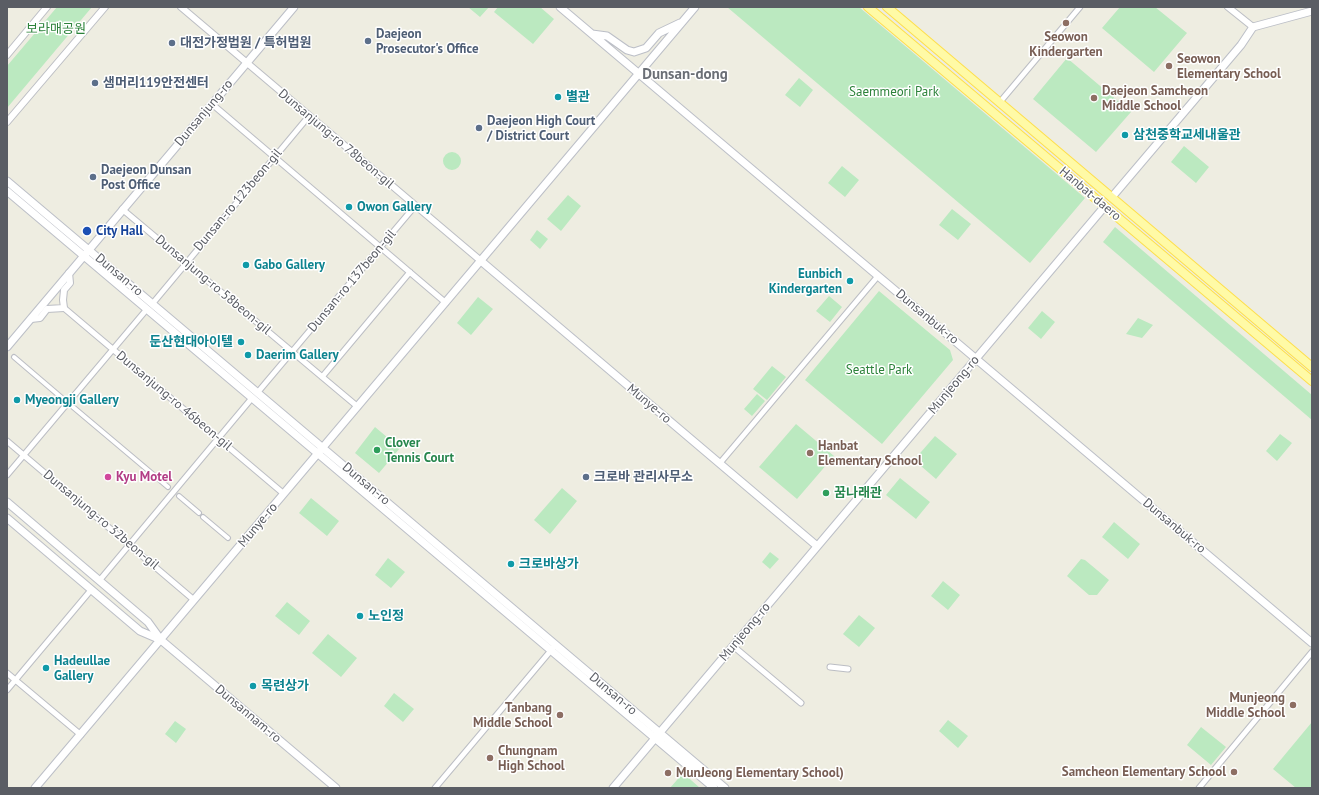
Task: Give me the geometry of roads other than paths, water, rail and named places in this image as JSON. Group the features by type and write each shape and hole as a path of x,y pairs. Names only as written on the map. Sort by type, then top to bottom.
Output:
{"main road":[{"name":"Dunsanjung-ro","path":"7,347 294,7"},
{"name":"Dunsanbuk-ro","path":"560,7 1312,643"},
{"name":"Munye-ro","path":"35,788 695,7"},
{"name":"Hanbat-daero","path":"868,7 1312,381"},
{"name":"Hanbat-daero","path":"887,7 1312,367"},
{"path":"1253,27 1312,11"},
{"path":"592,34 607,36 627,50 634,52 646,48 659,33 682,22"},
{"name":"Munjeong-ro","path":"1112,197 1241,45 1253,27"},
{"name":"Dunsan-ro","path":"7,181 147,309 252,398 321,450"},
{"name":"Dunsan-ro","path":"7,191 153,303 258,392 321,450 657,736 714,788"},
{"name":"Munjeong-ro","path":"613,788 1104,206"},
{"name":"Munye-ro","path":"481,261 817,546"},
{"name":"Dunsannam-ro","path":"7,502 148,622 161,640 336,788"},
{"name":"Dunsannam-ro","path":"7,518 140,631 161,640"},
{"name":"Dunsan-ro","path":"657,736 725,788"}],"street":[{"path":"7,54 47,7"},
{"path":"7,122 105,7"},
{"name":"Dunsanjung-ro 78beon-gil","path":"181,7 481,261"},
{"path":"1000,102 1080,7"},
{"path":"1228,7 1253,27"},
{"path":"212,104 446,303"},
{"name":"Dunsan-ro 123beon-gil","path":"153,303 309,116"},
{"name":"Munjeong-ro","path":"1104,206 1112,197"},
{"name":"Dunsan-ro 137beon-gil","path":"258,392 415,206"},
{"name":"Dunsanjung-ro 58beon-gil","path":"122,209 358,407"},
{"path":"322,377 410,272"},
{"path":"31,319 40,318 47,309 64,308 62,300 64,290 70,283 69,273"},
{"path":"720,463 878,276"},
{"name":"Dunsanjung-ro 46beon-gil","path":"64,308 284,494"},
{"path":"7,475 114,350 147,309"},
{"path":"14,356 62,398"},
{"path":"99,580 252,398"},
{"path":"73,407 168,487"},
{"name":"Dunsanjung-ro 32beon-gil","path":"7,441 194,600"},
{"path":"179,496 199,513"},
{"path":"203,517 228,538"},
{"path":"7,690 91,590"},
{"path":"733,646 801,703"},
{"path":"435,788 553,647"},
{"path":"1199,788 1312,652"},
{"path":"830,667 848,669"},
{"path":"7,673 80,735"}],"place":[{"name":"Seowon Kindergarten","path":"1066,23"},
{"name":"Daejeon Prosecutor's Office","path":"368,41"},
{"name":"대전가정법원 / 특허법원","path":"172,43"},
{"name":"Seowon Elementary School","path":"1169,66"},
{"name":"샘머리119안전센터","path":"95,83"},
{"name":"별관","path":"558,97"},
{"name":"Daejeon Samcheon Middle School","path":"1094,98"},
{"name":"Daejeon High Court / District Court","path":"479,128"},
{"name":"삼천중학교세내울관","path":"1125,135"},
{"name":"Daejeon Dunsan Post Office","path":"93,177"},
{"name":"Owon Gallery","path":"349,207"},
{"name":"City Hall","path":"87,231"},
{"name":"Gabo Gallery","path":"246,265"},
{"name":"Eunbich Kindergarten","path":"850,281"},
{"name":"둔산현대아이텔","path":"241,342"},
{"name":"Daerim Gallery","path":"248,355"},
{"name":"Myeongji Gallery","path":"17,400"},
{"name":"Clover Tennis Court","path":"377,450"},
{"name":"Hanbat Elementary School","path":"810,453"},
{"name":"Kyu Motel","path":"108,477"},
{"name":"크로바 관리사무소","path":"586,477"},
{"name":"꿈나래관","path":"826,493"},
{"name":"크로바상가","path":"511,564"},
{"name":"노인정","path":"360,616"},
{"name":"Hadeullae Gallery","path":"46,668"},
{"name":"목련상가","path":"253,686"},
{"name":"Munjeong Middle School","path":"1293,705"},
{"name":"Tanbang Middle School","path":"560,715"},
{"name":"Chungnam High School","path":"490,758"},
{"name":"Samcheon Elementary School","path":"1234,772"},
{"name":"MunJeong Elementary School)","path":"668,773"}],"district":[{"name":"Dunsan-dong","path":"685,75"}],"park label":[{"name":"보라매공원","path":"56,29"},
{"name":"Saemmeori Park","path":"894,92"},
{"name":"Seattle Park","path":"879,370"}]}
